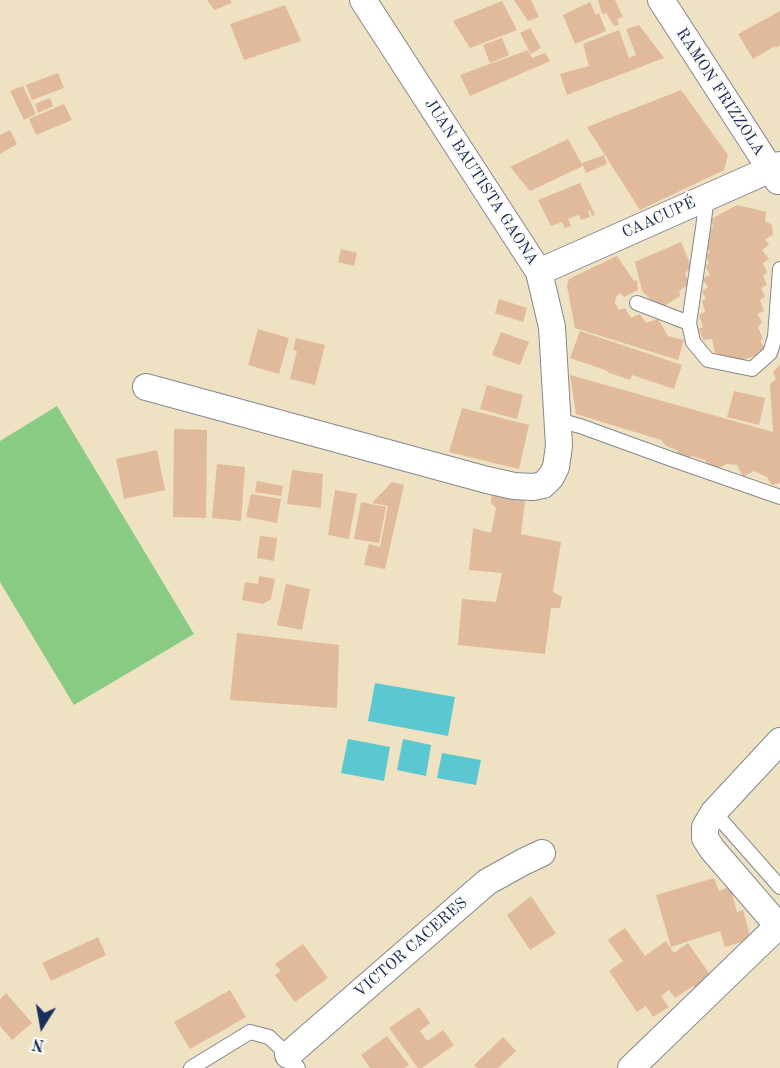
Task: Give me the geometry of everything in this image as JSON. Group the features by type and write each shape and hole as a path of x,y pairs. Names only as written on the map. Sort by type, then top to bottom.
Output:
{"street":[{"name":"JUAN BAUTISTA GAONA","path":"146,387 514,486 543,485 551,477 556,467 560,446 552,327 539,272 363,0"},
{"name":"RAMON FRIZZOLA","path":"661,0 776,172"},
{"name":"CAACUPÉ","path":"539,272 706,196 776,172"},
{"path":"631,1068 779,926 712,849 705,838 705,827 714,812 780,741"},
{"name":"VICTOR CACERES","path":"293,1061 487,882 542,854"}],"lane":[{"path":"706,196 704,228 689,323 693,342 708,360 752,369 771,353 775,337 780,269"},
{"path":"637,303 689,323"},
{"path":"558,420 780,497"},
{"path":"714,812 780,887"},
{"path":"191,1068 250,1032 268,1037 293,1061"}],"green space":[{"path":"57,406 194,634 74,705 0,582 0,441"}],"water":[{"path":"375,683 455,697 448,736 368,721"},
{"path":"348,739 390,747 384,781 341,773"},
{"path":"403,739 431,745 426,776 397,770"},
{"path":"442,753 481,760 476,785 437,778"}],"building":[{"path":"207,0 230,0 232,3 214,10"},
{"path":"514,0 531,0 539,17 528,21"},
{"path":"598,0 615,0 623,17 617,19 619,25 614,26 606,13 602,14"},
{"path":"502,1 517,30 470,48 453,21"},
{"path":"590,2 596,15 599,13 606,31 575,44 563,15"},
{"path":"285,5 301,41 244,60 230,24"},
{"path":"780,11 780,45 753,59 738,34"},
{"path":"639,25 664,58 567,95 560,74 589,66 583,44 619,30 629,58 636,55 626,29"},
{"path":"530,28 541,48 531,54 520,33"},
{"path":"502,38 509,55 490,63 483,45"},
{"path":"528,50 532,58 545,53 550,61 470,96 460,75"},
{"path":"58,73 64,88 32,100 26,85"},
{"path":"23,86 36,114 24,120 10,91"},
{"path":"681,90 728,155 724,170 640,210 587,127"},
{"path":"50,98 53,106 38,113 35,104"},
{"path":"64,104 72,120 36,135 29,119"},
{"path":"10,130 17,144 0,154 0,135"},
{"path":"568,139 583,166 530,191 510,167"},
{"path":"604,155 607,164 586,173 582,163"},
{"path":"580,183 595,215 592,216 588,211 590,217 581,220 579,215 568,219 571,226 565,228 562,222 551,226 538,200"},
{"path":"737,205 766,212 765,221 772,225 773,235 765,239 769,245 762,250 769,259 763,263 767,272 763,276 767,285 761,288 765,297 760,300 764,311 757,314 762,322 758,327 763,339 760,341 767,352 739,361 715,353 712,339 703,340 699,329 703,327 699,315 705,312 702,301 706,299 702,291 708,287 702,279 710,275 705,265 709,264 706,254 710,253 702,236 707,230 713,228 711,219"},
{"path":"681,242 691,268 685,273 689,284 679,291 680,296 660,309 642,291 635,262"},
{"path":"341,249 357,253 354,266 338,262"},
{"path":"617,256 634,281 637,280 638,290 624,297 620,293 616,297 615,303 619,310 625,308 631,318 640,314 646,323 658,319 668,336 684,340 678,360 575,328 567,286 569,279"},
{"path":"499,299 527,308 523,322 495,313"},
{"path":"258,329 289,338 279,374 248,365"},
{"path":"580,331 682,365 674,389 632,375 630,380 570,358"},
{"path":"501,332 529,342 520,365 492,355"},
{"path":"296,338 325,345 315,385 290,379 297,351 293,350"},
{"path":"780,365 780,483 772,485 767,477 754,471 743,477 737,465 727,464 714,470 705,460 692,456 680,461 677,450 666,446 661,440 576,414 570,375 773,432 770,384 776,379 773,372"},
{"path":"487,385 523,395 517,419 480,409"},
{"path":"734,391 765,398 759,425 727,417"},
{"path":"462,408 529,425 519,469 449,452"},
{"path":"174,429 207,430 206,518 173,517"},
{"path":"157,450 165,490 124,499 116,459"},
{"path":"217,464 245,467 241,521 212,518"},
{"path":"292,470 323,474 321,508 287,504"},
{"path":"257,481 283,486 281,496 255,492"},
{"path":"392,482 404,485 385,569 364,565 369,544 380,547 388,506 372,503"},
{"path":"335,490 357,494 349,539 328,535"},
{"path":"251,494 281,499 277,523 246,517"},
{"path":"492,494 525,501 521,534 561,542 553,592 562,597 560,608 551,608 545,654 458,645 462,599 496,602 502,573 469,570 473,528 491,533 496,508 491,503"},
{"path":"361,502 386,507 379,543 354,539"},
{"path":"260,536 277,538 274,561 257,558"},
{"path":"259,576 275,579 271,599 263,604 242,600 245,582 258,584"},
{"path":"286,584 310,589 302,630 277,625"},
{"path":"237,633 339,645 337,708 230,700"},
{"path":"714,878 719,891 730,886 737,912 743,910 751,939 725,947 720,931 671,947 656,895"},
{"path":"531,896 555,934 530,950 507,915"},
{"path":"625,928 645,956 666,941 674,953 688,943 713,979 696,991 693,986 675,998 669,990 661,996 669,1007 653,1017 646,1006 637,1012 609,971 623,961 608,940"},
{"path":"98,937 106,955 51,981 42,963"},
{"path":"303,944 328,978 295,1002 275,975 281,971 275,964"},
{"path":"230,990 246,1017 190,1049 174,1022"},
{"path":"6,993 32,1023 12,1040 0,1026 0,999"},
{"path":"419,1007 430,1023 420,1031 427,1041 443,1030 454,1045 422,1068 418,1068 389,1028"},
{"path":"387,1036 409,1065 404,1068 370,1068 361,1055"},
{"path":"503,1037 516,1051 498,1068 477,1068 474,1065"}]}
